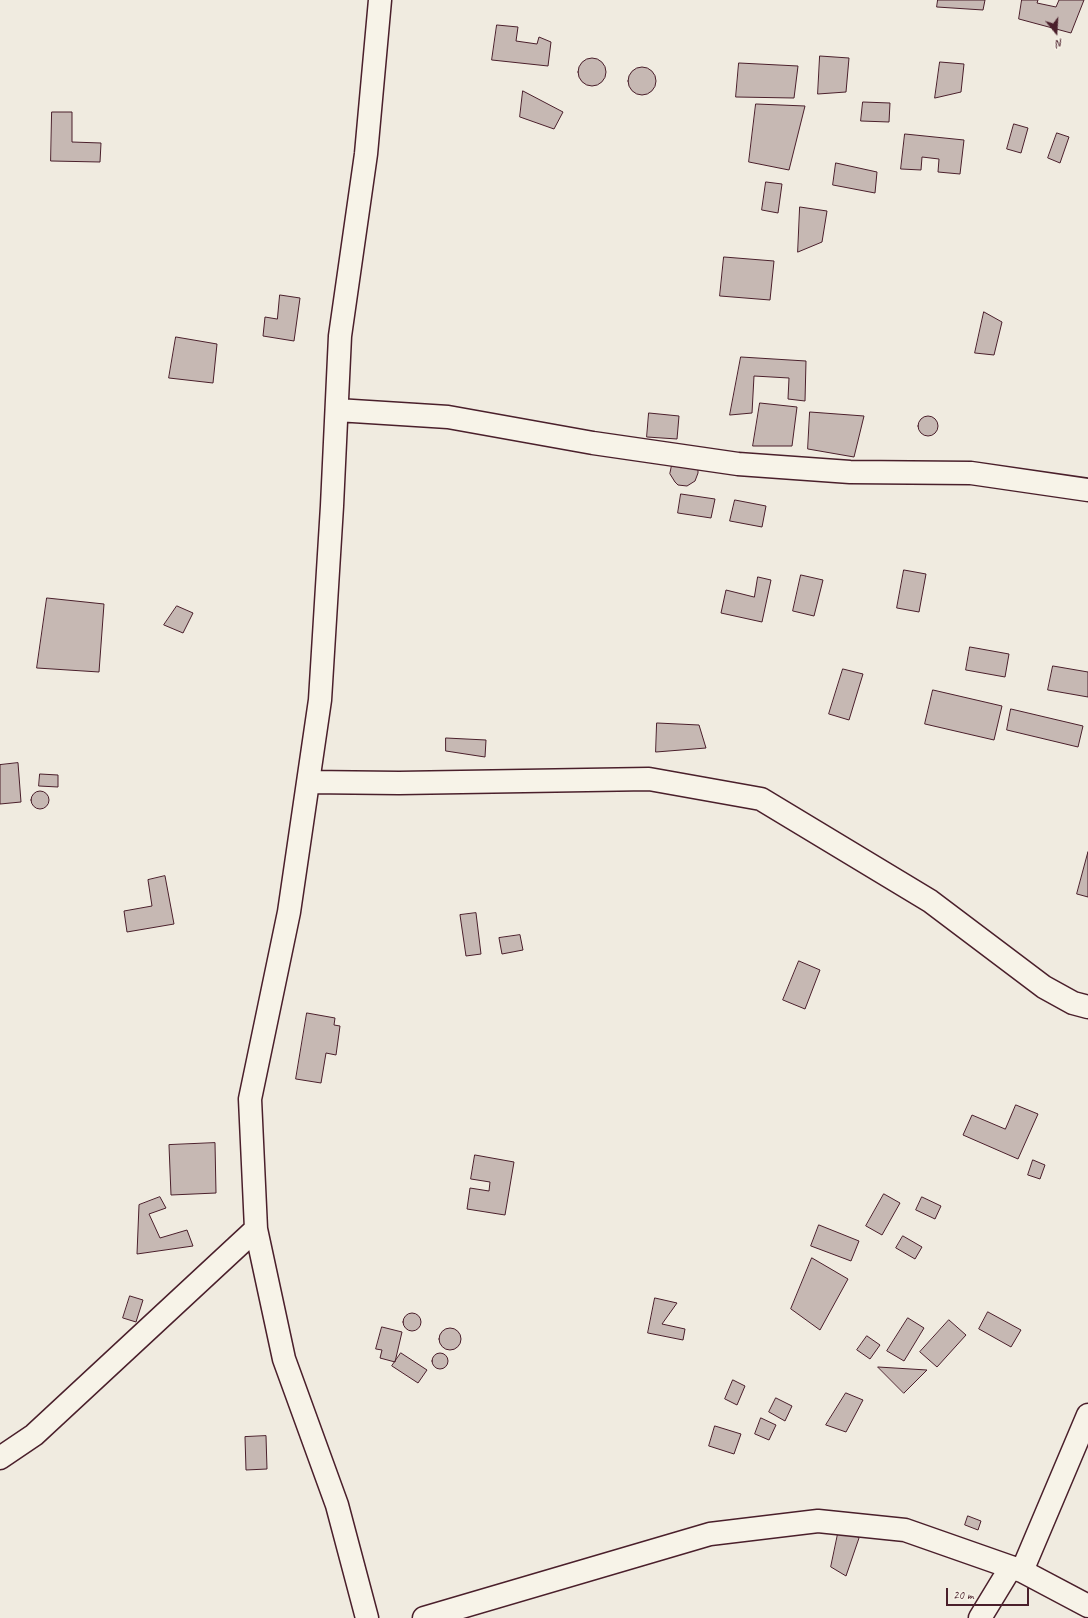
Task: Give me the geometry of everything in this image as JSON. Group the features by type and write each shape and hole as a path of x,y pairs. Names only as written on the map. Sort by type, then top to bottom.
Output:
{"street":[{"path":"367,1618 337,1505 284,1358 256,1229 250,1099 289,912 320,700 332,506 340,336 366,154 380,0"},
{"path":"337,410 448,417 593,443 738,464 850,472 971,473 1088,490"},
{"path":"308,782 399,783 649,779 761,799 930,901 1044,987 1072,1003 1088,1007"},
{"path":"0,1458 34,1435 256,1229"},
{"path":"980,1618 1016,1569 1088,1415"},
{"path":"424,1618 710,1534 818,1521 905,1530 1016,1569 1088,1606"}],"building":[{"path":"938,0 985,0 983,10 937,7"},
{"path":"1022,0 1038,0 1037,3 1056,7 1059,0 1084,0 1071,33 1019,19"},
{"path":"497,25 518,27 516,41 537,44 539,37 551,42 548,66 492,60"},
{"path":"820,56 849,58 846,92 818,94"},
{"path":"592,58 602,62 606,72 602,82 592,86 582,82 578,72 582,62"},
{"path":"940,62 964,64 961,92 935,98"},
{"path":"739,63 798,66 794,98 736,97"},
{"path":"642,67 652,71 656,81 652,91 642,95 632,91 628,81 632,71"},
{"path":"523,91 563,112 554,129 520,117"},
{"path":"863,102 890,103 889,122 861,121"},
{"path":"756,104 805,106 789,170 749,162"},
{"path":"52,112 72,112 72,142 101,143 100,162 51,161"},
{"path":"1014,124 1028,128 1021,153 1007,149"},
{"path":"1057,133 1069,137 1060,163 1048,158"},
{"path":"905,134 964,140 960,174 938,172 939,159 922,157 921,170 901,169"},
{"path":"836,163 877,172 875,193 833,185"},
{"path":"766,182 782,184 778,213 762,210"},
{"path":"800,207 827,211 822,242 798,252"},
{"path":"724,257 774,261 770,300 720,296"},
{"path":"280,295 300,298 294,341 263,336 265,317 277,319"},
{"path":"984,312 1002,322 994,355 975,353"},
{"path":"176,337 217,344 213,383 169,378"},
{"path":"741,357 806,361 805,401 788,399 789,378 754,376 752,413 730,415"},
{"path":"760,403 797,407 792,446 753,446"},
{"path":"810,412 864,416 854,457 808,449"},
{"path":"649,413 679,416 677,439 647,437"},
{"path":"928,416 935,419 938,426 935,433 928,436 921,433 918,426 921,419"},
{"path":"672,465 698,468 695,481 687,486 678,485 670,474"},
{"path":"681,494 715,499 711,518 678,513"},
{"path":"735,500 766,506 762,527 730,521"},
{"path":"904,570 926,574 919,612 897,608"},
{"path":"801,575 823,580 814,616 793,611"},
{"path":"758,577 771,580 762,622 721,613 726,590 754,597"},
{"path":"47,598 104,604 99,672 37,668"},
{"path":"177,606 193,613 183,633 164,625"},
{"path":"970,647 1009,654 1005,677 966,670"},
{"path":"1053,666 1088,672 1088,697 1048,690"},
{"path":"843,669 863,674 849,720 829,714"},
{"path":"933,690 1002,706 994,740 925,724"},
{"path":"1011,709 1083,726 1078,747 1007,730"},
{"path":"657,723 699,725 706,748 656,752"},
{"path":"446,738 486,740 485,757 446,751"},
{"path":"18,763 21,802 0,804 0,765"},
{"path":"40,774 58,775 58,787 39,786"},
{"path":"40,791 46,794 49,800 46,806 40,809 34,806 31,800 34,794"},
{"path":"1088,852 1088,897 1077,894"},
{"path":"165,876 174,924 127,932 124,911 152,906 148,880"},
{"path":"476,913 481,954 466,956 460,915"},
{"path":"520,935 523,950 502,954 499,938"},
{"path":"799,961 820,970 805,1009 783,1000"},
{"path":"307,1013 335,1018 334,1025 340,1026 336,1055 326,1053 321,1083 296,1079"},
{"path":"1016,1105 1038,1114 1018,1159 963,1135 972,1115 1005,1129"},
{"path":"215,1143 216,1193 171,1195 169,1145"},
{"path":"475,1155 514,1162 505,1215 467,1209 470,1188 489,1191 490,1182 471,1179"},
{"path":"1033,1160 1045,1165 1040,1179 1028,1175"},
{"path":"884,1194 900,1203 882,1235 866,1226"},
{"path":"160,1197 166,1208 149,1214 160,1238 187,1230 193,1246 137,1254 139,1205"},
{"path":"922,1197 941,1206 935,1219 916,1210"},
{"path":"819,1225 859,1241 851,1261 811,1246"},
{"path":"903,1236 922,1247 915,1259 896,1248"},
{"path":"812,1258 848,1279 820,1330 791,1309"},
{"path":"130,1296 143,1300 136,1322 123,1318"},
{"path":"655,1298 677,1303 662,1324 685,1329 683,1340 648,1333"},
{"path":"988,1312 1021,1330 1011,1347 979,1329"},
{"path":"412,1313 418,1316 421,1322 418,1328 412,1331 406,1328 403,1322 406,1316"},
{"path":"908,1318 924,1328 904,1361 887,1351"},
{"path":"949,1320 966,1335 937,1367 920,1352"},
{"path":"382,1327 402,1332 395,1362 380,1358 382,1350 376,1349"},
{"path":"450,1328 458,1331 461,1339 458,1347 450,1350 442,1347 439,1339 442,1331"},
{"path":"867,1336 880,1345 870,1359 857,1350"},
{"path":"401,1353 427,1370 418,1383 392,1366"},
{"path":"437,1353 443,1353 448,1358 446,1367 443,1369 437,1369 432,1364 432,1358"},
{"path":"878,1367 927,1370 904,1393"},
{"path":"733,1380 745,1386 737,1405 725,1399"},
{"path":"846,1393 863,1400 846,1432 826,1425"},
{"path":"776,1398 792,1406 785,1421 769,1412"},
{"path":"761,1418 776,1425 769,1440 755,1434"},
{"path":"715,1426 741,1434 734,1454 709,1446"},
{"path":"266,1436 267,1469 246,1470 245,1437"},
{"path":"968,1516 981,1521 978,1530 965,1525"},
{"path":"840,1524 859,1538 846,1576 831,1567"}]}
